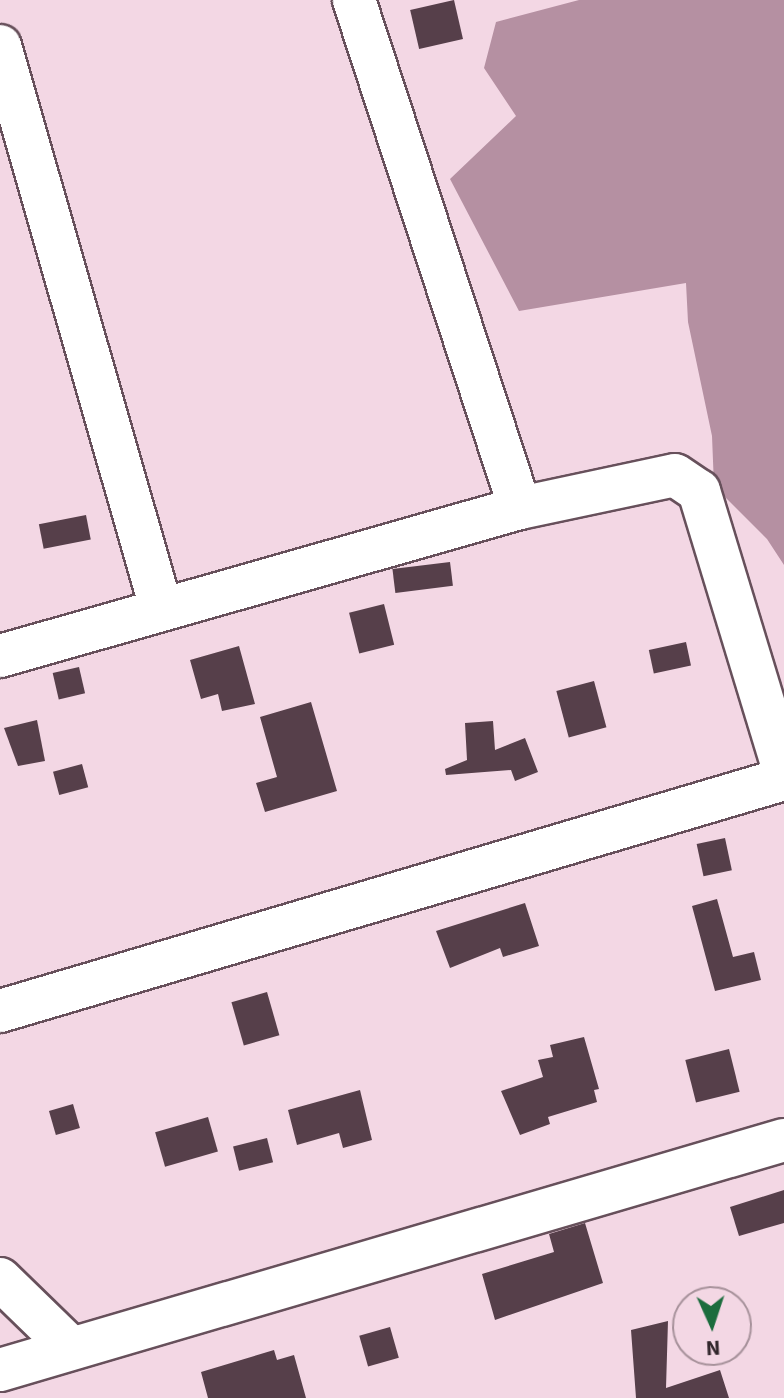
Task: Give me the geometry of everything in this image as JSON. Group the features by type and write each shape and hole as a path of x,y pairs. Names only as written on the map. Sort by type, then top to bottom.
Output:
{"street":[{"path":"354,0 520,508"},
{"path":"0,46 161,608"},
{"path":"0,656 520,508 675,475 688,479 699,491 784,771"},
{"path":"0,1011 784,779"},
{"path":"7,1398 0,1371 784,1140"},
{"path":"0,1279 71,1348"}],"shaded area":[{"path":"579,0 784,0 784,565 767,539 714,486 712,436 688,322 686,283 519,311 450,179 516,116 484,68 496,22"}],"building":[{"path":"454,0 463,39 419,49 410,10"},
{"path":"86,515 91,540 44,549 39,524"},
{"path":"450,562 453,586 395,593 392,569"},
{"path":"384,604 394,645 359,653 349,613"},
{"path":"686,642 691,665 654,673 649,650"},
{"path":"239,646 255,704 222,711 218,694 201,699 190,660"},
{"path":"79,667 85,693 59,699 53,673"},
{"path":"594,681 606,727 569,737 556,691"},
{"path":"311,702 337,791 265,812 256,783 277,777 260,717"},
{"path":"37,720 45,761 18,766 4,728"},
{"path":"493,721 495,750 525,738 538,772 515,781 511,770 446,775 445,769 467,760 465,723"},
{"path":"82,764 88,787 59,795 53,772"},
{"path":"725,838 732,870 703,876 697,844"},
{"path":"717,899 733,957 754,952 761,980 715,991 692,906"},
{"path":"525,903 539,946 503,957 500,948 450,968 436,931"},
{"path":"267,992 279,1035 244,1045 231,1002"},
{"path":"584,1037 599,1089 594,1090 597,1102 548,1117 550,1124 520,1135 501,1091 543,1077 538,1060 553,1057 550,1045"},
{"path":"729,1049 740,1092 696,1103 685,1060"},
{"path":"360,1090 372,1140 343,1148 339,1133 297,1145 288,1110"},
{"path":"73,1104 80,1128 56,1135 49,1111"},
{"path":"208,1117 218,1152 165,1167 155,1132"},
{"path":"267,1138 273,1162 239,1171 233,1146"},
{"path":"784,1190 784,1223 739,1236 730,1207"},
{"path":"585,1223 603,1283 495,1320 482,1274 554,1252 549,1234"},
{"path":"668,1321 666,1388 720,1370 729,1398 636,1398 631,1330"},
{"path":"390,1327 399,1358 368,1367 359,1336"},
{"path":"274,1350 277,1360 294,1355 306,1398 208,1398 201,1372"}]}
